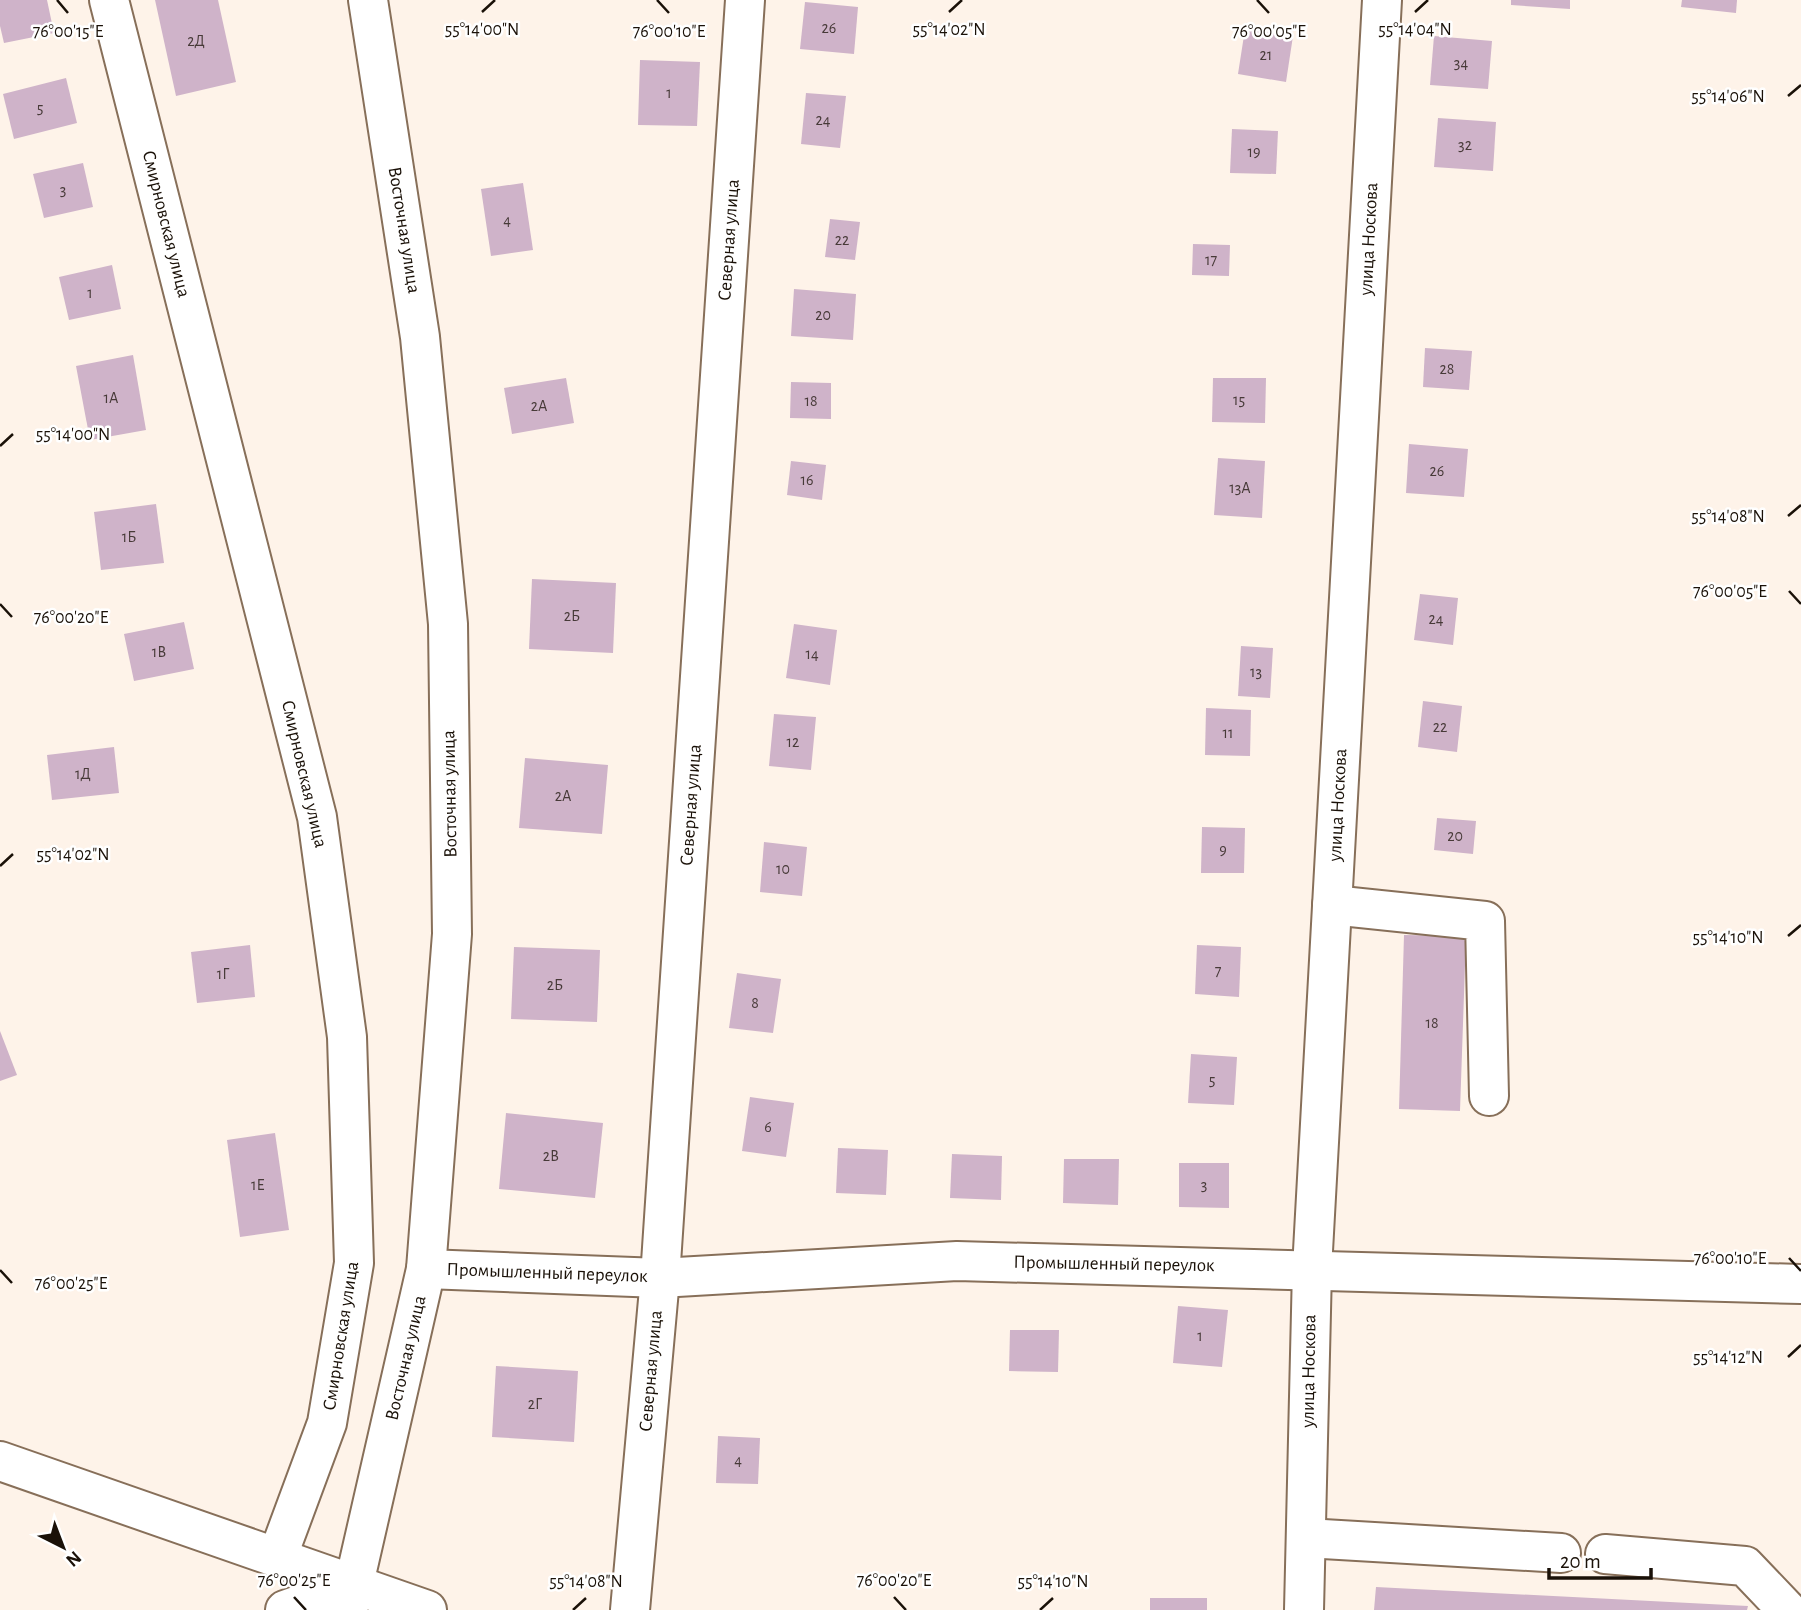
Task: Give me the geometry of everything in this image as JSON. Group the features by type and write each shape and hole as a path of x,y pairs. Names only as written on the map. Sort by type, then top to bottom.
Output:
{"street":[{"name":"Смирновская улица","path":"109,0 317,817 347,1037 354,1263 327,1423 277,1558"},
{"name":"Восточная улица","path":"352,1597 426,1269 452,934 448,624 421,337 368,0"},
{"name":"Северная улица","path":"630,1610 660,1278 745,0"},
{"name":"улица Носкова","path":"1304,1610 1312,1269 1382,0"},
{"path":"1332,905 1485,920 1489,1096"},
{"name":"Промышленный переулок","path":"426,1269 660,1278 957,1261 1801,1284"},
{"path":"0,1461 277,1558 352,1597 427,1610"},
{"path":"1306,1538 1561,1553"},
{"path":"1605,1554 1745,1566 1787,1610"},
{"path":"285,1610 352,1597"}],"building":[{"path":"0,0 47,0 54,33 4,43 0,26"},
{"path":"155,0 218,0 236,82 176,96"},
{"path":"1511,0 1570,0 1570,9 1511,5"},
{"path":"1682,0 1737,0 1736,13 1681,7"},
{"path":"805,2 858,7 854,54 800,49"},
{"path":"1245,29 1293,36 1286,82 1238,74"},
{"path":"1434,36 1492,41 1488,89 1430,85"},
{"path":"640,60 700,62 697,126 638,125"},
{"path":"66,78 77,123 14,139 3,94"},
{"path":"806,93 846,96 840,148 801,144"},
{"path":"1438,118 1496,122 1493,171 1434,167"},
{"path":"1232,129 1278,131 1276,174 1230,173"},
{"path":"83,163 93,207 44,218 33,174"},
{"path":"523,183 533,250 491,256 481,189"},
{"path":"830,219 860,222 855,260 825,257"},
{"path":"1193,244 1230,245 1229,276 1192,275"},
{"path":"112,265 121,309 69,320 59,277"},
{"path":"794,289 856,294 853,340 791,336"},
{"path":"1425,348 1472,351 1469,390 1423,387"},
{"path":"133,355 146,430 90,440 76,366"},
{"path":"566,378 574,423 512,434 504,388"},
{"path":"1213,378 1266,378 1265,423 1212,422"},
{"path":"791,382 831,383 831,419 790,418"},
{"path":"1409,444 1468,449 1464,497 1406,493"},
{"path":"1218,458 1265,461 1262,518 1214,515"},
{"path":"791,461 826,465 822,500 787,495"},
{"path":"156,504 164,563 101,570 94,512"},
{"path":"532,579 616,583 613,653 529,649"},
{"path":"1420,594 1458,598 1453,645 1414,640"},
{"path":"184,622 194,669 134,681 124,634"},
{"path":"794,624 837,630 830,685 786,678"},
{"path":"1241,646 1273,648 1270,698 1238,696"},
{"path":"1423,701 1462,706 1457,752 1418,747"},
{"path":"1206,708 1251,710 1250,756 1205,755"},
{"path":"774,714 816,717 811,770 769,766"},
{"path":"114,747 119,793 52,800 47,755"},
{"path":"525,758 608,765 602,834 519,828"},
{"path":"1437,818 1476,821 1473,854 1434,850"},
{"path":"1202,827 1245,828 1244,873 1201,873"},
{"path":"764,842 807,847 802,896 760,892"},
{"path":"1404,935 1466,936 1460,1111 1399,1109"},
{"path":"250,945 255,997 197,1003 191,952"},
{"path":"1197,945 1241,947 1239,997 1195,994"},
{"path":"514,947 600,950 597,1022 511,1019"},
{"path":"737,973 781,979 773,1033 729,1028"},
{"path":"0,1031 17,1075 0,1081"},
{"path":"1191,1054 1237,1057 1234,1105 1188,1103"},
{"path":"750,1097 794,1103 786,1157 742,1151"},
{"path":"506,1113 603,1123 595,1198 499,1189"},
{"path":"275,1133 289,1230 240,1237 227,1140"},
{"path":"838,1148 888,1150 886,1195 836,1193"},
{"path":"952,1154 1002,1156 1001,1200 950,1198"},
{"path":"1064,1159 1119,1159 1118,1205 1063,1203"},
{"path":"1179,1163 1229,1163 1229,1208 1179,1207"},
{"path":"1178,1306 1228,1310 1222,1367 1173,1363"},
{"path":"1010,1330 1059,1330 1058,1372 1009,1371"},
{"path":"496,1366 578,1371 574,1442 492,1437"},
{"path":"718,1436 760,1438 758,1484 716,1483"},
{"path":"1376,1587 1748,1606 1747,1610 1374,1610"},
{"path":"1150,1598 1207,1598 1207,1610 1150,1610"}]}
